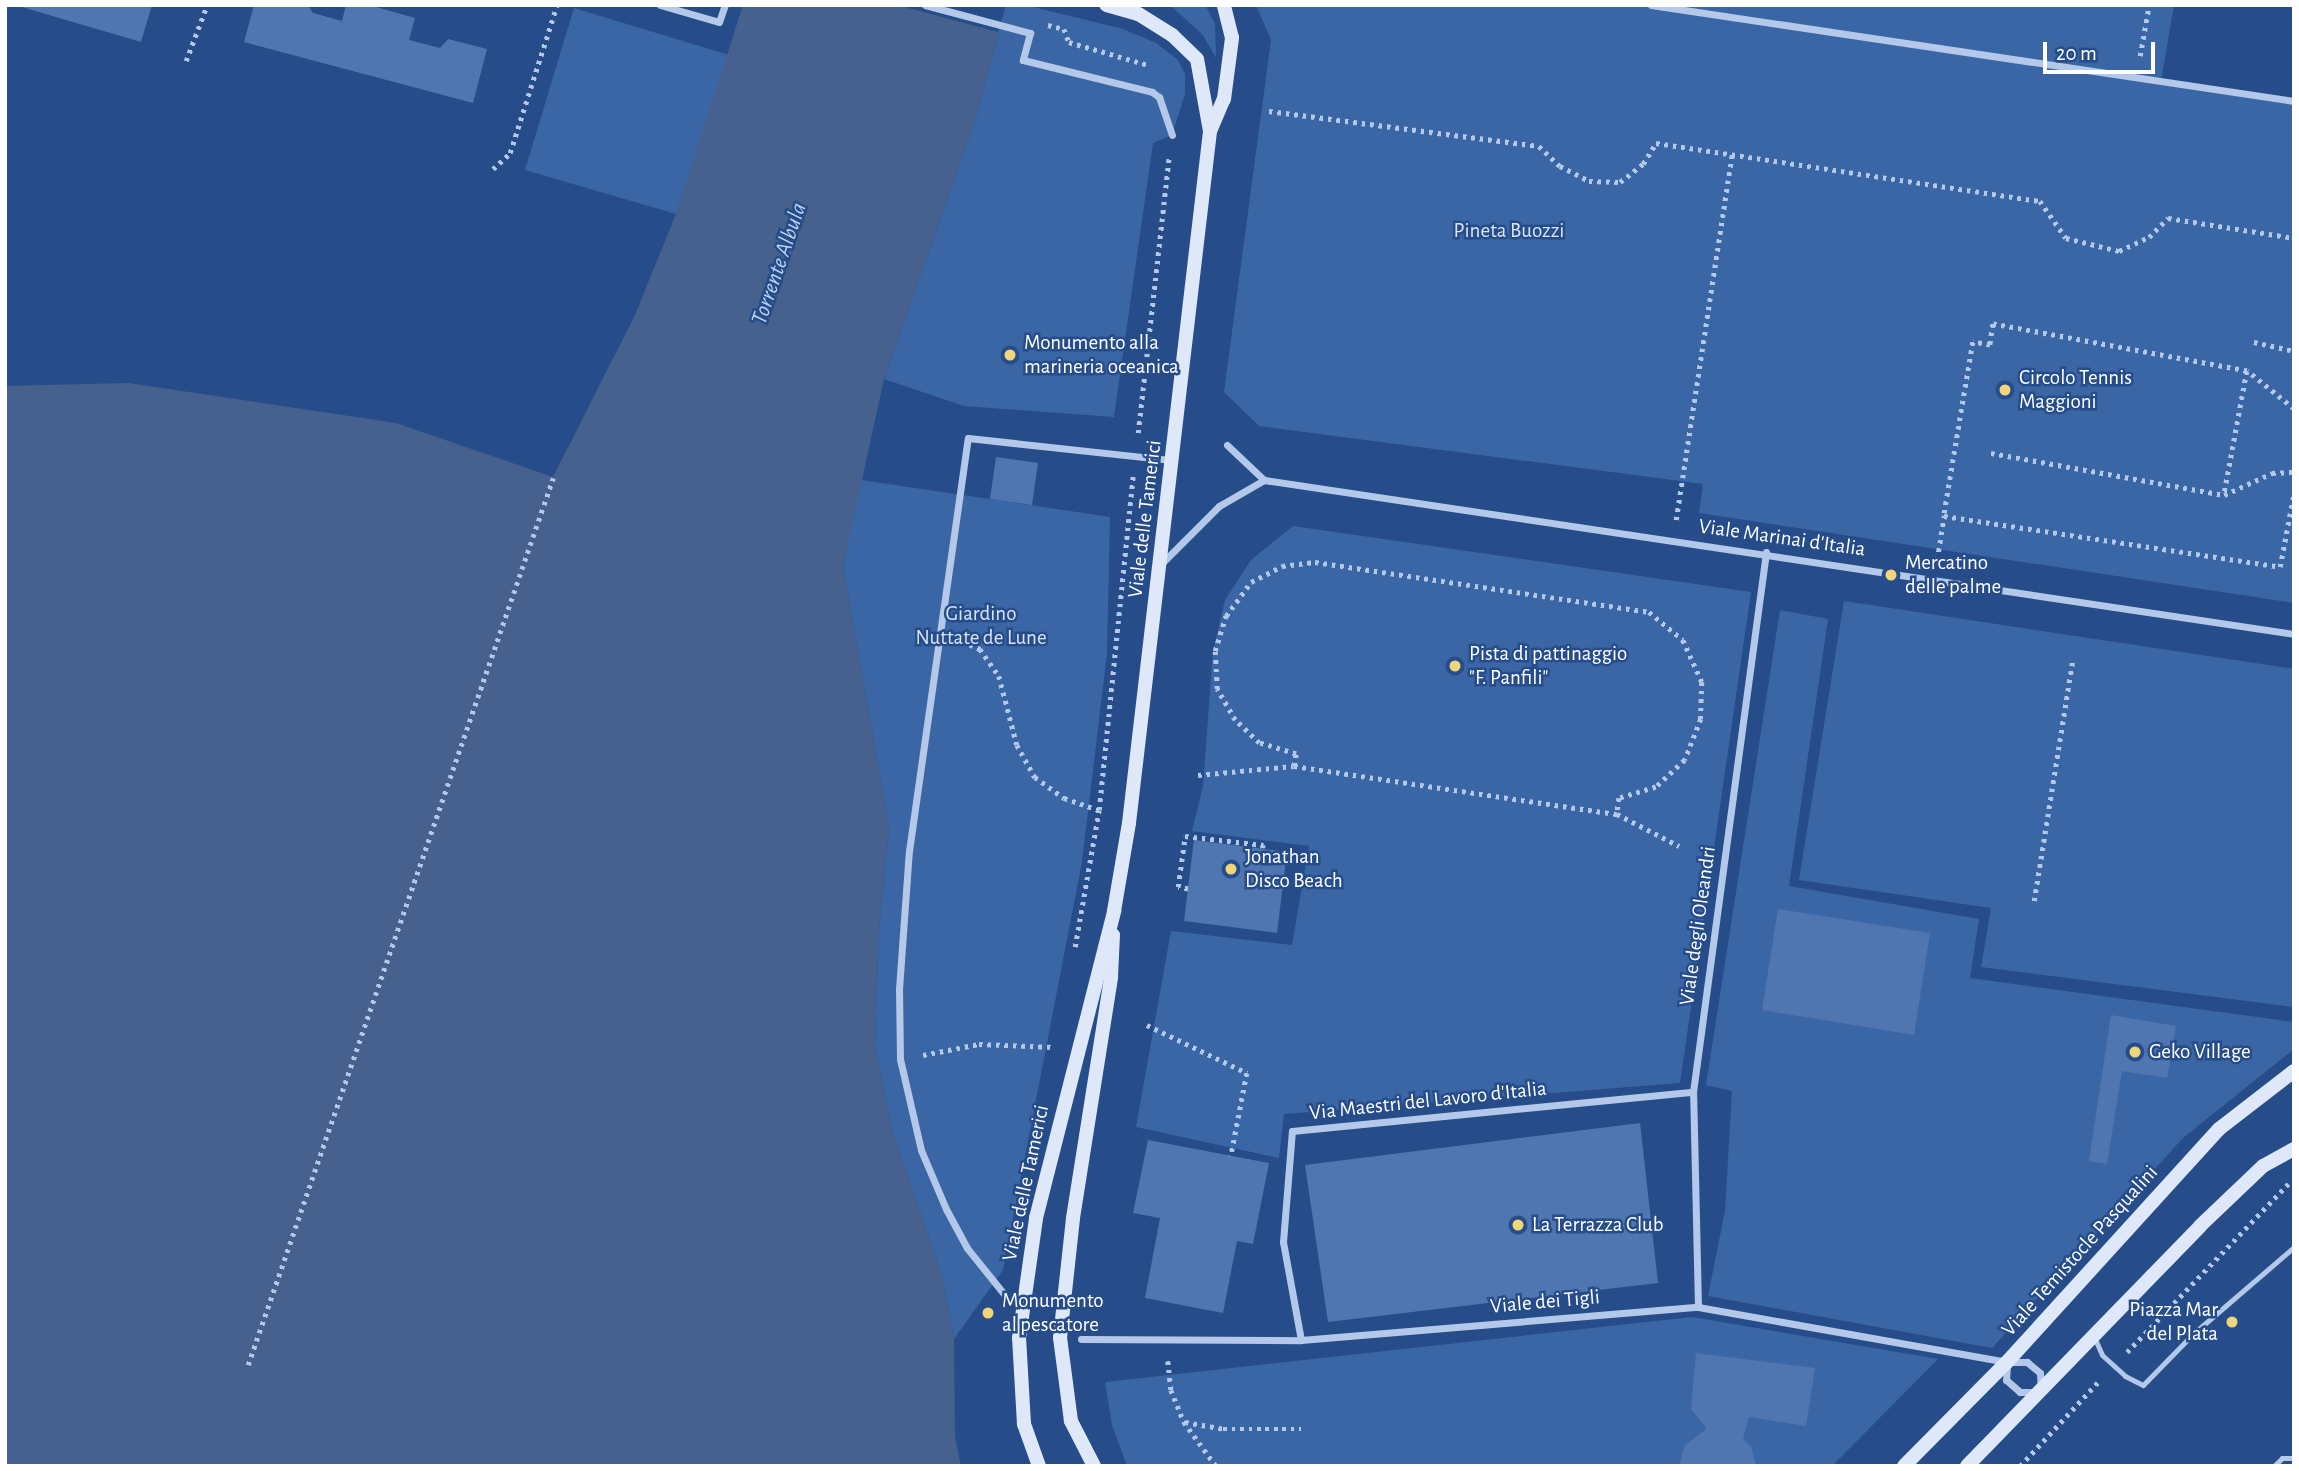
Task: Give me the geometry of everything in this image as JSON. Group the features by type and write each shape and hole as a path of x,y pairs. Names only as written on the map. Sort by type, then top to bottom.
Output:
{"street":[{"path":"660,5 719,22 725,5"},
{"path":"925,5 1030,33 1023,60 1153,92 1159,97 1172,135"},
{"name":"Viale delle Tamerici","path":"1106,5 1138,14 1172,35 1196,59 1210,131"},
{"name":"Viale delle Tamerici","path":"1094,1466 1071,1421 1060,1338 1073,1218 1111,977 1114,911 1173,460 1210,131 1224,99 1232,38 1224,5"},
{"path":"1651,5 2294,100"},
{"path":"1008,1299 967,1248 946,1209 921,1150 900,1059 899,989 909,851 968,438 1173,460"},
{"path":"1160,565 1219,506 1264,480 1227,445"},
{"name":"Viale Marinai d'Italia","path":"1264,480 1766,552 2294,634"},
{"name":"Viale degli Oleandri","path":"1698,1307 1693,1092 1766,552"},
{"name":"Viale delle Tamerici","path":"1039,1466 1024,1424 1019,1338 1032,1244 1114,911"},
{"name":"Viale Temistocle Pasqualini","path":"1904,1466 2007,1362 2219,1129 2294,1071"},
{"name":"Via Maestri del Lavoro d'Italia","path":"1301,1340 1283,1242 1292,1132 1693,1092"},
{"path":"1967,1466 2263,1166 2294,1149"},
{"name":"Viale dei Tigli","path":"1081,1339 1301,1340 1698,1307 2007,1362 2027,1362 2040,1373 2041,1392"},
{"path":"2007,1362 2006,1380 2020,1392 2041,1392"}],"lane":[{"path":"2094,1337 2102,1355 2143,1385 2194,1333 2294,1247"},
{"path":"2274,1466 2282,1458 2294,1458"}],"path":[{"path":"186,61 207,5"},
{"path":"493,169 510,153 557,5"},
{"path":"2137,77 2149,5"},
{"path":"1269,111 1539,146 1560,166 1589,181 1620,181 1643,164 1656,143 2040,201 2066,239 2119,251 2149,237 2168,218 2294,238"},
{"path":"1074,954 1099,810 1135,456 1172,135"},
{"path":"1674,539 1732,154"},
{"path":"1933,578 1973,342 1990,345 1993,324 2246,371 2294,409"},
{"path":"2254,342 2294,351"},
{"path":"2224,495 2246,371"},
{"path":"1991,453 2224,495 2272,473 2294,472"},
{"path":"248,1365 553,478"},
{"path":"1944,516 2280,567 2294,492"},
{"path":"1294,766 1296,754 1259,743 1235,720 1217,689 1214,651 1226,615 1251,582 1282,566 1315,562 1649,612 1683,640 1702,682 1697,730 1685,760 1656,787 1619,798 1617,814"},
{"path":"939,639 959,639 980,649 999,676 1017,745 1035,776 1064,798 1099,810"},
{"path":"2034,901 2073,658"},
{"path":"1198,775 1294,766 1617,814 1679,846"},
{"path":"1188,889 1178,887 1185,836 1263,845 1263,848"},
{"path":"1147,1025 1247,1073 1231,1156"},
{"path":"1055,1057 1059,1034"},
{"path":"900,1059 979,1044 1057,1047"},
{"path":"2020,1466 2294,1179"},
{"path":"1166,1339 1171,1390 1184,1422 1216,1466"},
{"path":"1184,1422 1223,1429 1301,1429"}],"green space":[{"path":"1006,5 1025,5 1123,29 1156,43 1178,60 1185,74 1185,94 1172,135 1153,143 1114,417 964,406 884,379 975,121"},
{"path":"1170,5 1205,5 1215,24 1216,58 1203,35"},
{"name":"Pineta Buozzi","path":"1256,5 2174,5 2161,81 2294,101 2294,603 1699,513 1703,484 1259,426 1224,392 1271,40"},
{"path":"574,8 729,55 676,214 525,170"},
{"name":"Giardino Nuttate de Lune","path":"861,480 1110,517 1107,653 1082,862 1003,1270 954,1339 942,1275 892,1131 875,1044 879,929 889,827 843,567"},
{"path":"1293,526 1751,592 1680,1083 1284,1114 1279,1158 1136,1127 1171,931 1292,945 1309,846 1192,831 1203,786 1213,651 1225,600 1251,560"},
{"path":"1844,601 2294,669 2294,1007 1981,967 1991,908 1799,880"},
{"path":"1780,610 1828,619 1789,886 1979,919 1970,978 2294,1022 2294,1049 2183,1138 1992,1348 1708,1296 1725,1211 1732,1091 1706,1085"},
{"path":"1692,1317 1938,1359 1832,1466 1127,1466 1112,1425 1105,1382"}],"water":[{"name":"Torrente Albula","path":"743,5 1006,5 975,121 884,379 843,567 889,827 879,929 875,1044 892,1131 942,1275 954,1339 955,1437 961,1466 5,1466 5,386 128,383 396,423 553,477 635,315 676,214"}],"pier":[{"path":"897,5 1006,5 998,32"}],"building":[{"path":"15,5 152,5 141,42"},
{"path":"254,5 308,5 313,13 342,21 346,5 369,5 415,18 409,40 440,48 448,39 487,49 473,103 244,42"},
{"path":"996,457 1038,463 1032,505 990,499"},
{"path":"1194,840 1287,852 1277,933 1184,921"},
{"path":"1778,909 1930,933 1914,1035 1762,1010"},
{"path":"2111,1015 2176,1026 2167,1078 2122,1071 2107,1164 2089,1161"},
{"path":"1640,1123 1658,1283 1328,1322 1305,1165"},
{"path":"1148,1140 1269,1163 1253,1244 1237,1241 1223,1313 1145,1298 1160,1218 1133,1213"},
{"path":"1696,1353 1815,1368 1806,1426 1749,1417 1743,1439 1751,1446 1756,1466 1679,1466 1685,1445 1707,1429 1691,1409"}],"place":[{"name":"Monumento alla marineria oceanica","path":"1010,355"},
{"name":"Circolo Tennis Maggioni","path":"2005,390"},
{"name":"Mercatino delle palme","path":"1891,575"},
{"name":"Pista di pattinaggio \"F. Panfili\"","path":"1455,666"},
{"name":"Jonathan Disco Beach","path":"1231,869"},
{"name":"Geko Village","path":"2135,1052"},
{"name":"La Terrazza Club","path":"1518,1225"},
{"name":"Monumento al pescatore","path":"988,1313"},
{"name":"Piazza Mar del Plata","path":"2232,1322"}]}
